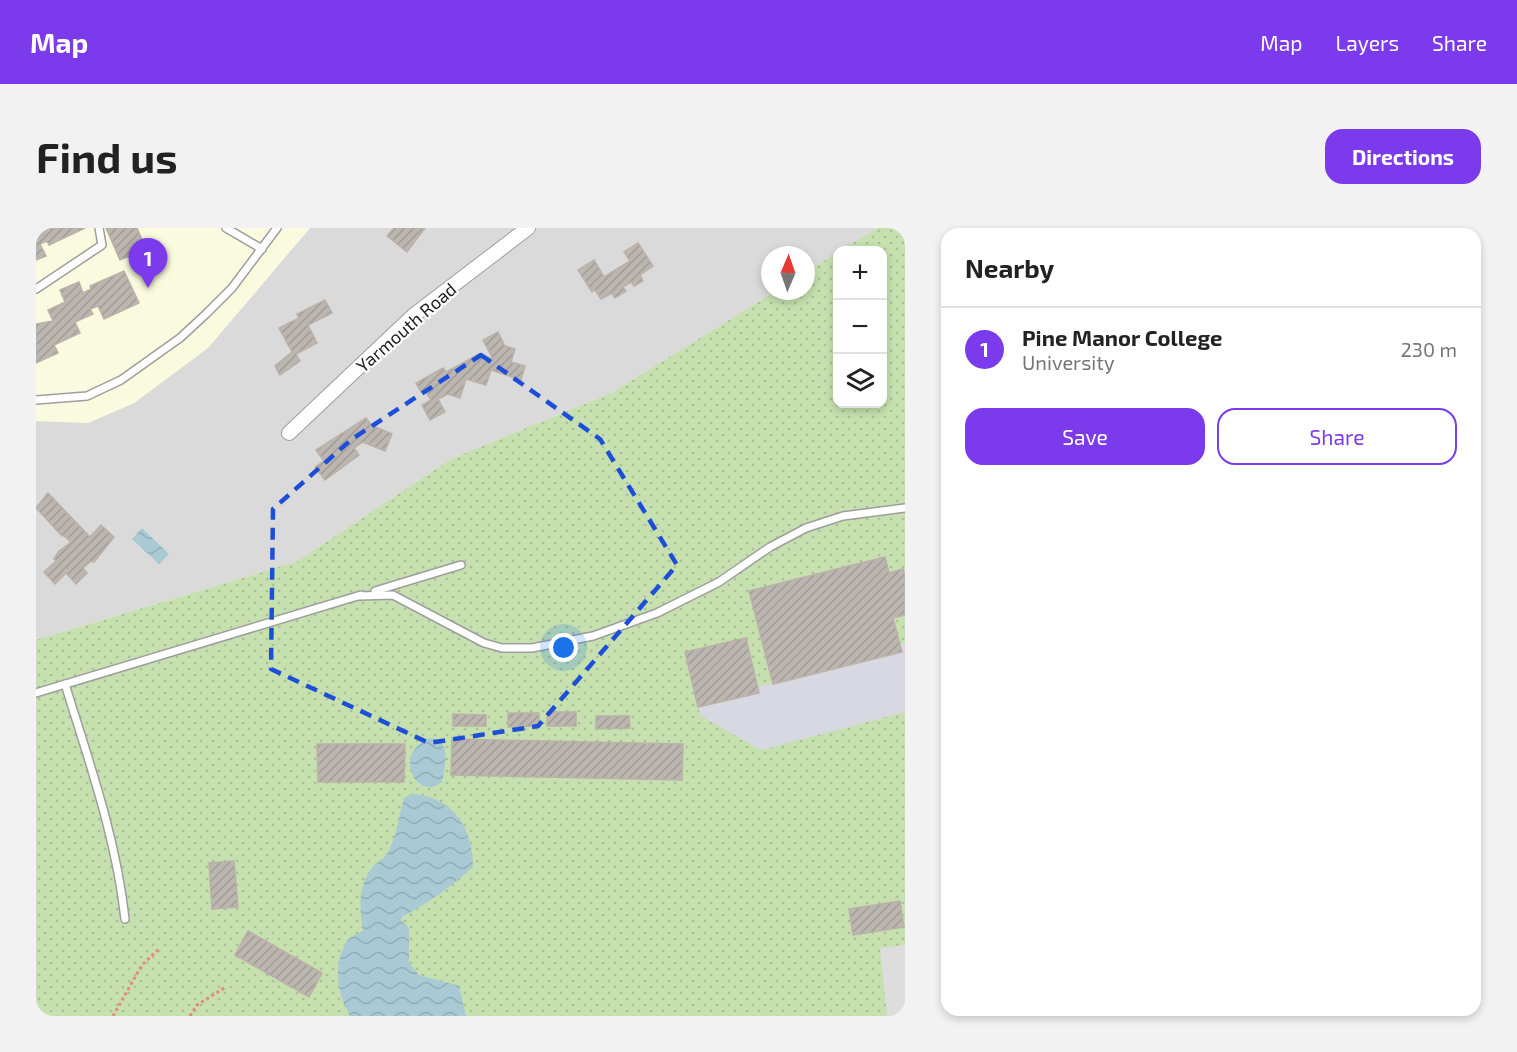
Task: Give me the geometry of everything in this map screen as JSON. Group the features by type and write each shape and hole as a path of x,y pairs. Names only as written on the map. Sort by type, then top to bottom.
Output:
{"street":[{"name":"Yarmouth Road","path":"289,433 414,315 528,228"}],"lane":[{"path":"36,289 102,245 99,228"},
{"path":"226,228 262,249"},
{"path":"36,400 87,396 121,380 180,338 232,288 277,228"},
{"path":"359,596 393,595 484,643 502,648 532,648 593,636 657,613 719,582 770,547 806,528 843,516 905,508"},
{"path":"36,693 461,565"},
{"path":"65,684 109,825 119,871 124,919"}],"path":[{"path":"113,1016 142,965 159,949"},
{"path":"190,1016 197,1005 226,987"}],"highlighted area":[{"path":"481,355 600,439 677,565 538,726 429,743 271,669 273,509 352,439"}],"shaded area":[{"path":"36,228 310,228 208,348 134,403 88,423 36,421"},
{"path":"310,228 878,228 849,246 833,246 833,256 815,266 815,246 761,246 761,300 611,393 451,459 296,562 36,640 36,421 88,423 134,403 208,348"},
{"path":"905,643 905,712 761,750 701,716 698,707 758,693 757,687 902,652 900,644"},
{"path":"905,945 905,1016 887,1016 880,948"}],"green space":[{"path":"878,228 905,228 905,1016 36,1016 36,640 296,562 451,459 611,393 761,300 815,300 815,266 833,255 833,408 887,408 887,246 848,246"}],"water":[{"path":"142,528 169,554 159,564 132,539"},
{"path":"431,738 442,744 446,755 442,782 433,787 424,786 417,781 410,764 412,754 419,745"},
{"path":"412,794 426,796 449,808 458,816 469,839 473,866 448,888 402,917 401,920 409,928 409,963 419,975 459,986 466,1016 350,1016 339,987 340,958 349,938 363,930 361,906 364,883 372,868 388,852 396,832 404,798"}],"building":[{"path":"36,228 85,228 49,245 47,241 40,244 46,256 36,260"},
{"path":"106,228 137,228 146,249 120,260"},
{"path":"394,228 425,228 407,252 387,236"},
{"path":"638,243 653,266 640,275 643,281 634,286 631,282 623,287 626,291 615,298 612,293 601,299 595,290 592,292 578,270 594,260 604,277 630,261 624,252"},
{"path":"124,271 139,303 104,319 98,306 90,309 93,314 75,322 80,333 54,345 58,353 36,363 36,324 53,321 48,310 65,302 60,290 79,282 83,293 91,289 90,286"},
{"path":"325,300 332,313 308,325 317,343 296,354 300,361 280,375 275,366 292,352 279,328 299,318 297,314"},
{"path":"498,332 505,346 515,349 511,362 525,366 521,380 491,370 486,385 466,379 460,398 448,394 438,399 445,412 430,420 422,405 431,400 425,390 421,392 416,383 443,368 446,372 479,354 493,359 483,340"},
{"path":"366,418 371,425 392,434 385,451 363,442 354,448 359,455 325,480 315,467 324,461 316,450"},
{"path":"48,493 90,537 101,525 114,537 94,562 91,561 83,568 87,573 76,584 66,573 55,584 44,572 56,561 54,559 59,551 71,542 62,536 36,508"},
{"path":"885,557 889,573 903,569 905,576 905,615 893,618 902,652 773,684 749,591"},
{"path":"746,638 759,693 698,707 685,652"},
{"path":"547,712 576,712 576,726 547,726"},
{"path":"508,713 539,713 539,726 508,727"},
{"path":"453,714 486,715 486,726 453,726"},
{"path":"596,716 629,716 630,728 596,729"},
{"path":"452,739 683,744 682,780 451,775"},
{"path":"317,744 405,744 404,782 318,782"},
{"path":"234,861 238,907 212,909 209,863"},
{"path":"900,901 904,927 853,935 849,909"},
{"path":"248,931 322,973 309,997 235,955"}],"place":[{"name":"Pine Manor College","path":"148,288"}]}
